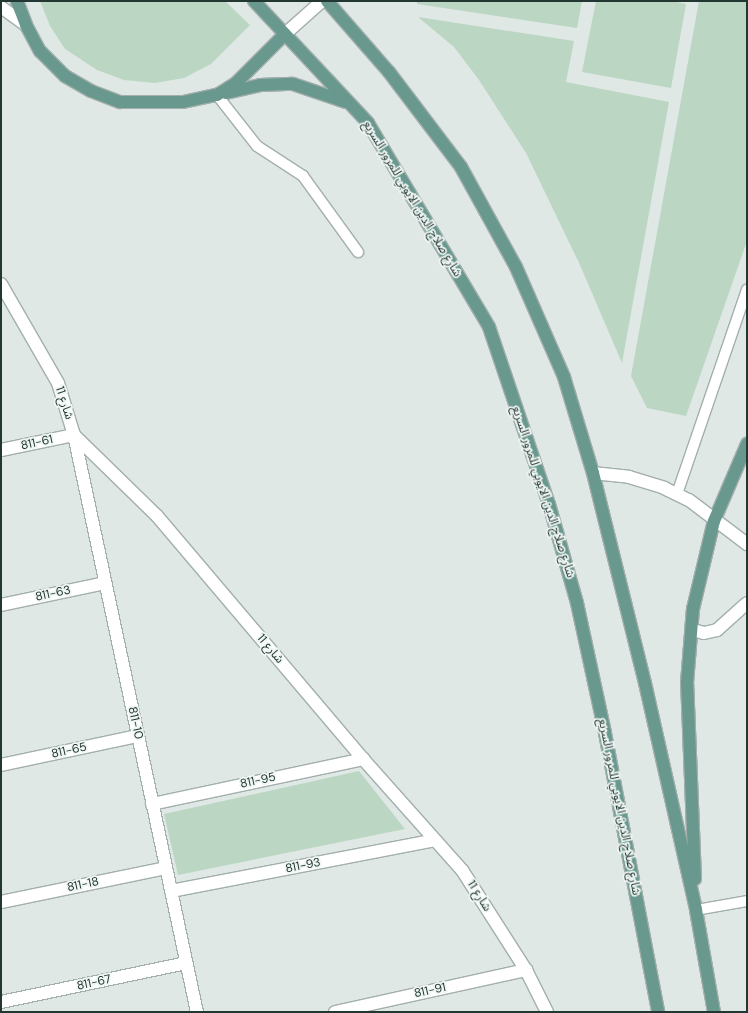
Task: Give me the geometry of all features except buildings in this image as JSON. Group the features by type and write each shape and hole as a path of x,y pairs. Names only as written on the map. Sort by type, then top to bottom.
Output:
{"main road":[{"path":"17,1 26,25 40,51 65,76 91,91 120,102 183,102 260,85 292,84 349,103"},
{"name":"شارع صلاح الدين الايوبي للمرور السريع","path":"254,1 368,123 489,327 549,504 577,603 605,733 658,1012"},
{"path":"327,1 388,72 461,167 516,267 564,377 593,473 645,683 696,910 714,1012"},
{"path":"217,95 236,83 285,34"},
{"path":"696,910 687,683 693,609 714,521 747,444"}],"street":[{"path":"285,34 322,1"},
{"path":"1,7 26,25"},
{"name":"شارع 11","path":"3,291 58,383 74,435 157,516 363,759 462,870 526,970 547,1012"},
{"name":"811-61","path":"1,450 74,435"},
{"name":"811-10","path":"74,435 197,1012"},
{"path":"593,473 629,477 677,494 690,500 714,521 747,544"},
{"name":"811-63","path":"1,605 105,583"},
{"path":"692,630 704,634 716,630 747,603"},
{"name":"811-65","path":"1,765 138,736"},
{"name":"811-95","path":"152,804 363,759"},
{"name":"811-93","path":"171,892 435,840"},
{"name":"811-18","path":"1,902 166,868"},
{"name":"811-67","path":"1,1002 186,963"},
{"name":"811-91","path":"335,1012 526,970"}],"lane":[{"path":"217,95 257,146 304,176 358,252"},
{"path":"677,494 747,290"},
{"path":"696,910 747,901"}],"green space":[{"path":"40,1 225,1 250,25 211,64 184,78 155,83 124,80 97,70 65,49 50,26"},
{"path":"417,1 582,1 577,28 417,4"},
{"path":"596,1 672,1 686,4 671,88 582,72"},
{"path":"699,1 747,1 747,241 686,416 647,408 631,376"},
{"path":"418,17 574,41 566,82 669,102 622,363 580,265 526,153 479,80 454,47"},
{"path":"359,771 405,829 178,875 164,814"}]}
